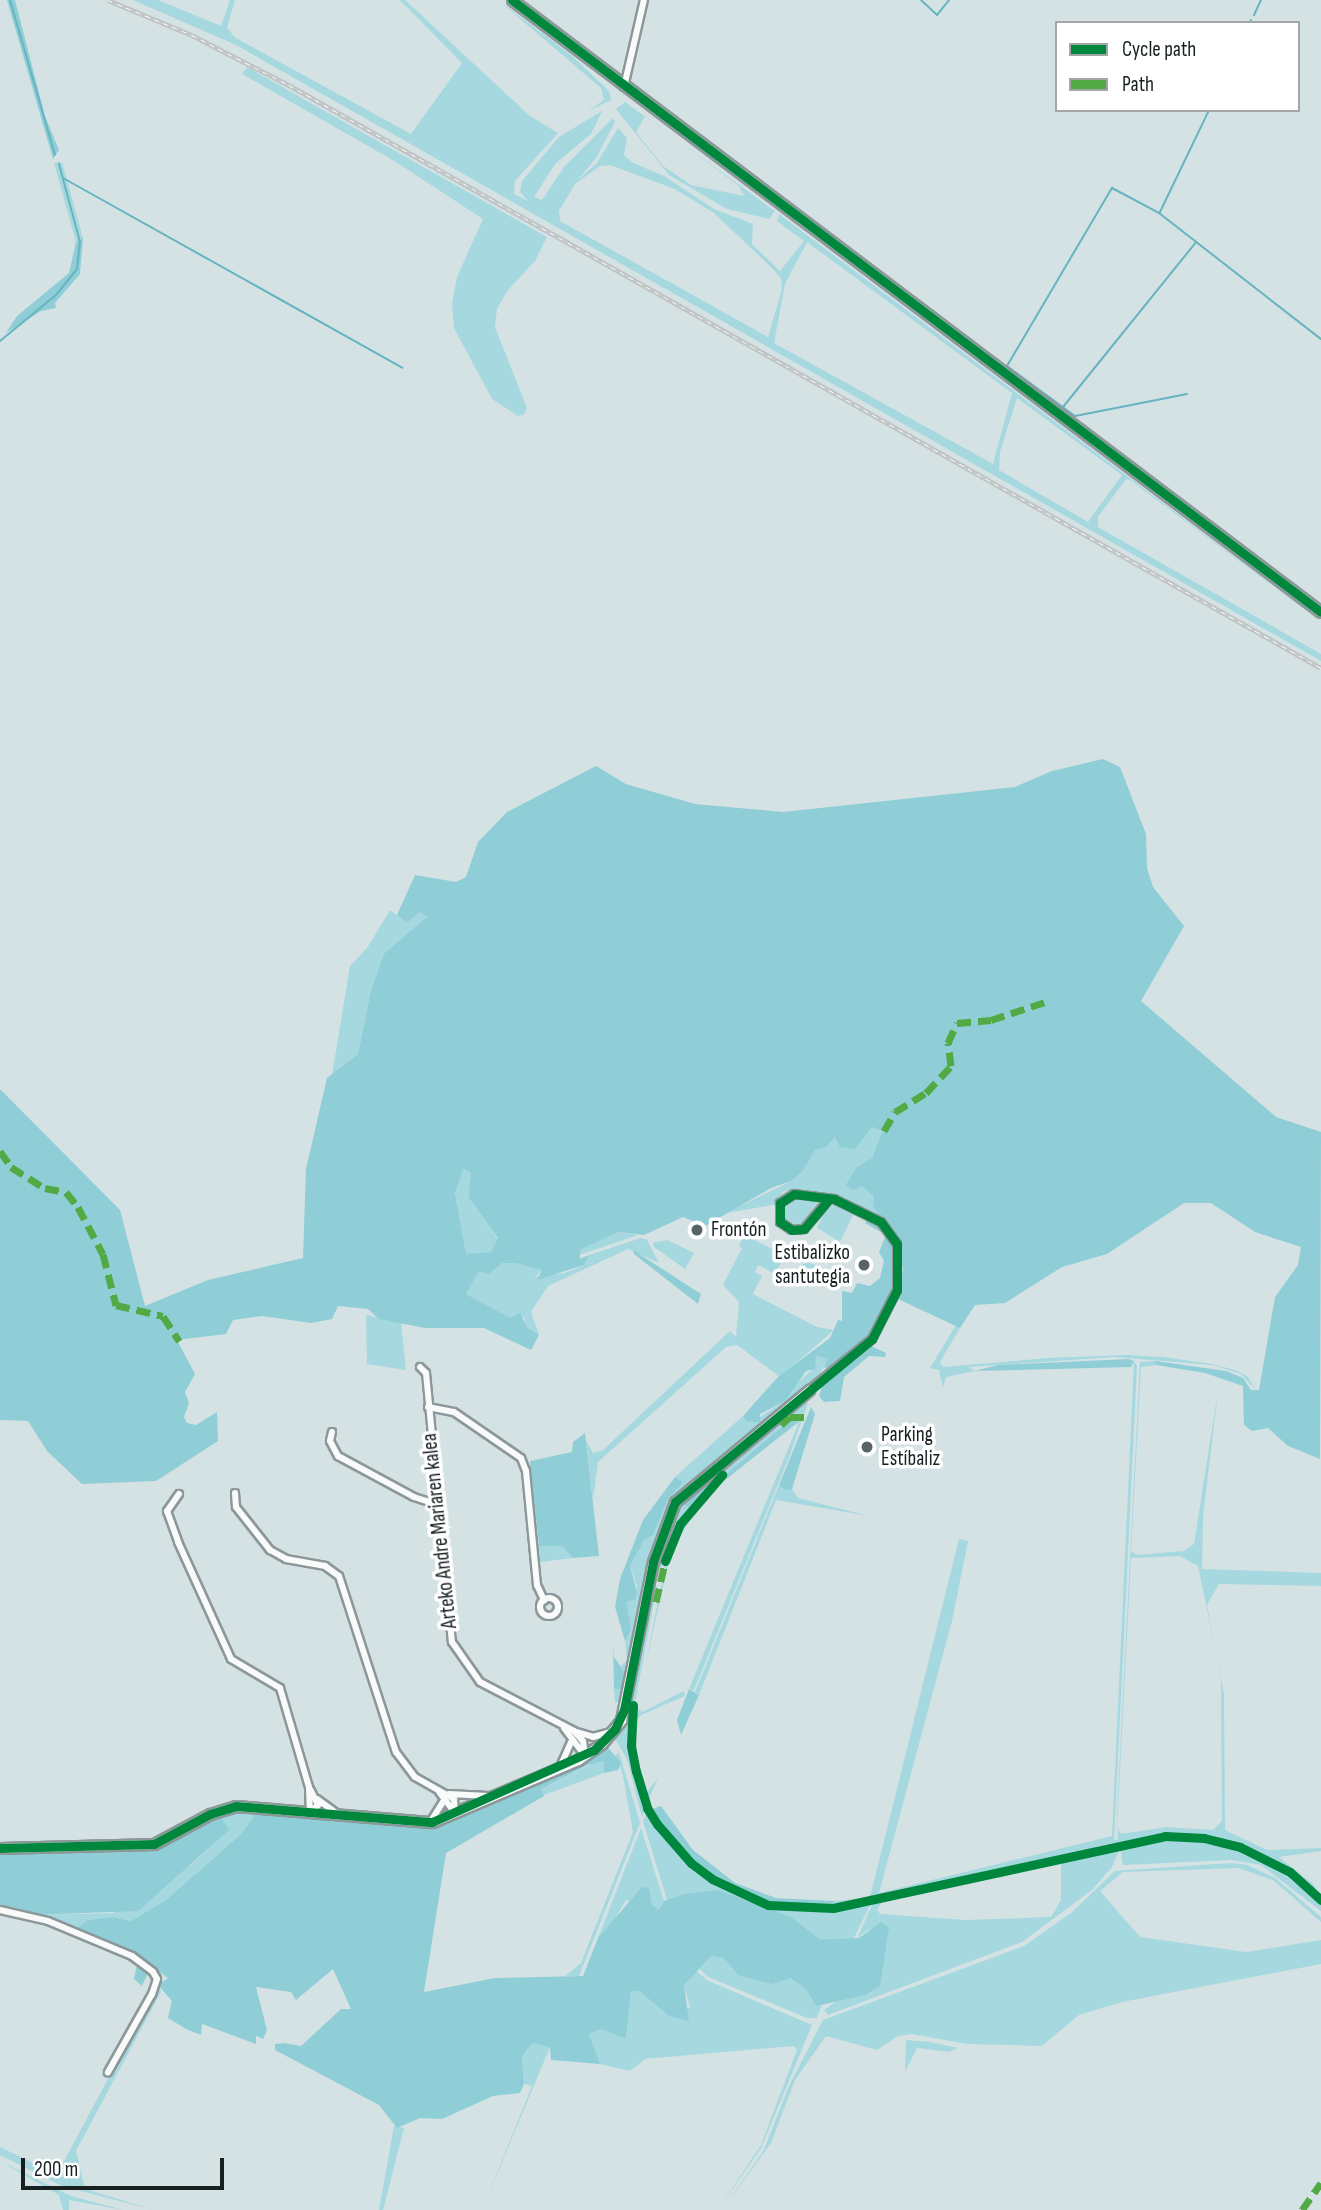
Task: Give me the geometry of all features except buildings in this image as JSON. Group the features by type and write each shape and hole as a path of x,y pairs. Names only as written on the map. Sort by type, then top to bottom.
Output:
{"street":[{"path":"512,0 624,88 1321,612"},
{"path":"624,88 644,0"},
{"path":"0,1847 144,1845 170,1838 227,1808 293,1810 428,1822 455,1814 488,1796 557,1770 585,1756 617,1726 630,1683 653,1562 675,1502 872,1339 897,1290 900,1265 890,1229 829,1199 789,1195 780,1203 780,1222 792,1230 804,1229 829,1199"},
{"name":"Arteko Andre Mariaren kalea","path":"420,1367 426,1373 449,1630 457,1654 488,1688 560,1725 593,1737 617,1726"},
{"path":"428,1406 454,1412 521,1458 526,1471 537,1585 544,1600"},
{"path":"332,1432 333,1448 343,1459 436,1504"},
{"path":"235,1493 236,1507 270,1550 286,1559 325,1566 339,1576 396,1752 415,1777 439,1792 488,1796"},
{"path":"179,1494 167,1511 223,1644 236,1662 279,1689 309,1787 317,1799 340,1815"},
{"name":"Arteko Andre Mariaren kalea","path":"560,1725 585,1756"},
{"path":"574,1731 583,1741 585,1756"},
{"path":"557,1770 571,1740"},
{"path":"309,1787 310,1812"},
{"path":"439,1792 443,1802 455,1814"},
{"path":"449,1794 456,1804 455,1814"},
{"path":"293,1810 309,1796"},
{"path":"310,1812 317,1799"},
{"path":"428,1822 443,1802"},
{"path":"0,1910 48,1921 132,1956 153,1972 157,1979 152,1994 108,2072"}],"shaded area":[{"path":"7,0 15,0 45,116 59,150 53,159"},
{"path":"133,0 158,0 221,26 230,0 235,0 227,27 234,37 411,134 462,63 400,0 405,0 530,116 558,133 515,181 514,194 528,201 520,192 522,181 559,137 602,111 591,134 555,164 534,197 542,200 564,167 613,118 615,122 596,158 577,181 597,163 618,128 627,138 624,155 633,163 664,176 714,209 753,224 752,244 780,271 804,241 777,221 779,214 1321,622 1130,480 1126,479 1098,517 1098,527 1321,654 1321,661 236,45","holes":["610,165 675,189 714,213 771,267 781,278 782,289 768,337 560,221 559,211 575,184 600,166","807,242 1012,393 993,464 774,343 785,284","1017,398 1122,475 1088,522 999,470 1000,452"]},
{"path":"498,0 571,55 609,91 611,100 588,111 604,100 601,88"},
{"path":"247,67 547,237 535,261 508,290 497,309 495,327 527,408 524,414 518,416 492,399 454,328 452,304 457,277 483,219 396,162 242,74"},
{"path":"625,102 645,116 636,132 663,166 691,185 744,196 739,186 675,138 775,211 769,219 727,209 669,175 616,109"},
{"path":"62,162 83,238 76,242 54,163"},
{"path":"83,238 80,274 55,303 56,308 41,311 6,333 17,316 69,273 76,242"},
{"path":"1103,759 1120,767 1146,834 1147,868 1153,887 1184,926 1141,1001 1276,1117 1321,1132 1320,1459 1288,1446 1268,1428 1252,1431 1244,1425 1243,1386 1205,1373 1156,1365 1155,1361 1226,1371 1243,1378 1251,1390 1259,1390 1275,1297 1298,1265 1301,1247 1255,1232 1211,1203 1184,1203 1107,1254 1062,1267 1005,1303 975,1305 960,1328 898,1299 903,1269 894,1234 873,1206 874,1197 862,1186 854,1190 846,1185 856,1168 872,1158 883,1131 872,1127 855,1149 840,1147 835,1137 826,1147 815,1150 802,1172 791,1181 771,1188 705,1226 683,1217 644,1235 618,1232 580,1250 580,1259 589,1255 584,1265 537,1280 542,1270 515,1263 502,1263 489,1274 479,1271 466,1294 511,1318 520,1313 528,1328 539,1335 531,1350 484,1328 425,1328 379,1319 368,1309 338,1306 332,1319 311,1323 262,1316 233,1320 226,1334 177,1340 195,1374 185,1392 189,1403 184,1417 187,1423 196,1425 217,1412 218,1441 156,1481 82,1484 47,1451 28,1421 0,1420 0,1089 120,1210 145,1306 208,1280 303,1258 306,1169 327,1078 358,1054 371,990 384,954 427,917 420,912 407,923 397,915 415,875 456,882 466,877 478,842 507,812 596,766 626,784 695,804 783,812 1015,787 1052,771","holes":["463,1169 471,1173 468,1197 498,1238 491,1252 466,1254 455,1193"]},
{"path":"390,910 407,923 421,911 427,917 384,955 371,990 358,1054 332,1075 350,966 367,948"},
{"path":"872,1127 884,1131 870,1162 862,1164 862,1186 874,1197 881,1216 838,1195 794,1189 783,1192 773,1205 726,1213 791,1181 802,1172 814,1150 826,1147 836,1136 855,1149"},
{"path":"462,1169 471,1173 468,1197 498,1239 491,1252 466,1255 455,1193"},
{"path":"792,1199 818,1202 800,1226 782,1218 784,1204"},
{"path":"833,1205 853,1215 840,1242 817,1228 825,1210"},
{"path":"867,1219 885,1229 895,1254 892,1290 876,1325 866,1340 830,1370 824,1367 827,1359 816,1355 815,1369 806,1371 785,1401 760,1414 760,1422 747,1422 743,1416 778,1377 830,1338 838,1320 842,1321 842,1291 852,1293 857,1283 870,1286 880,1278 884,1261 879,1252 886,1235 865,1223"},
{"path":"618,1232 638,1235 579,1255 580,1250"},
{"path":"749,1237 785,1256 775,1274 758,1265 755,1272 762,1276 753,1294 817,1327 834,1330 780,1377 737,1345 726,1347 598,1462 593,1500 586,1440 593,1453 603,1450 730,1331 736,1337 739,1302 723,1285 742,1248 739,1246 742,1239"},
{"path":"641,1238 647,1240 659,1263 628,1249 548,1286 531,1312 539,1335 528,1328 524,1317 511,1318 466,1294 479,1271 489,1273 502,1263 515,1263 543,1270 535,1277 565,1273 584,1265 589,1255"},
{"path":"667,1240 694,1253 685,1269 654,1247 653,1243"},
{"path":"633,1250 701,1294 698,1304 634,1254"},
{"path":"808,1263 819,1270 820,1275 813,1286 808,1287 797,1280 796,1275 803,1264"},
{"path":"366,1315 401,1323 406,1370 367,1364"},
{"path":"956,1325 960,1328 940,1362 943,1367 1049,1358 1127,1355 1163,1357 1212,1364 1235,1370 1247,1376 1256,1390 1241,1374 1213,1365 1114,1357 969,1367 975,1371 946,1377 943,1388 939,1370 930,1368"},
{"path":"869,1345 886,1353 885,1357 869,1356 844,1377 840,1401 824,1402 819,1396 824,1381"},
{"path":"821,1354 827,1360 816,1381 670,1502 650,1558 622,1699 615,1703 614,1689 621,1690 626,1674 621,1666 627,1660 625,1641 631,1630 627,1602 633,1601 637,1587 630,1565 644,1540 653,1535 668,1499 682,1482 675,1477 743,1416 751,1423 784,1401 787,1392 812,1370 816,1355"},
{"path":"1128,1359 1134,1361 1131,1367 975,1371 998,1365"},
{"path":"1134,1361 1137,1366 1114,1840 1118,1839 1118,1829 1121,1834 1166,1827 1213,1830 1222,1821 1221,1678 1224,1694 1225,1830 1267,1850 1321,1848 1321,1851 1279,1857 1313,1884 1321,1898 1289,1870 1244,1847 1203,1837 1159,1835 831,1908 834,1901 868,1898 871,1893 959,1539 968,1541 952,1621 879,1893 1112,1836"},
{"path":"1155,1361 1156,1365 1141,1367 1131,1551 1137,1555 1184,1551 1194,1544 1218,1391 1203,1517 1202,1569 1321,1573 1321,1586 1219,1584 1207,1605 1216,1652 1198,1566 1180,1556 1131,1558 1117,1822 1140,1362"},
{"path":"804,1400 808,1403 789,1457 694,1690 689,1689 800,1420 790,1420 717,1482 708,1476"},
{"path":"811,1407 815,1414 792,1489 786,1490 779,1485"},
{"path":"790,1420 801,1420 720,1484 695,1512 680,1501 708,1476 717,1482"},
{"path":"585,1433 599,1556 573,1558 562,1546 539,1546 530,1461 572,1452 573,1442"},
{"path":"675,1477 683,1482 668,1499 653,1535 644,1540 630,1566 637,1593 635,1600 627,1602 631,1630 625,1641 615,1607 620,1579 643,1520"},
{"path":"779,1485 792,1489 798,1498 869,1516 776,1500 699,1695 695,1692"},
{"path":"680,1501 692,1507 672,1537 660,1572 654,1571"},
{"path":"692,1512 695,1512 671,1551 645,1667 665,1565 678,1529"},
{"path":"539,1546 562,1546 573,1558 540,1562"},
{"path":"652,1586 657,1586 630,1730 646,1809 642,1817 627,1759 614,1737 628,1707"},
{"path":"613,1643 614,1657 626,1674 621,1690 614,1689"},
{"path":"689,1689 699,1695 681,1735 677,1720"},
{"path":"684,1691 685,1696 641,1715 635,1723 637,1757 646,1793 658,1778 647,1803 633,1741 634,1705 642,1712"},
{"path":"605,1744 621,1763 618,1770 604,1773 604,1761 588,1765 542,1789 544,1796 446,1853 424,1992 495,1978 583,1976 598,1938 642,1887 649,1888 652,1905 659,1910 664,1901 684,1894 718,1890 791,1917 820,1939 859,1938 881,1922 889,1928 880,1986 865,1995 816,2006 806,1989 791,1978 772,1984 738,1975 724,1958 711,1956 684,1985 689,2021 669,2016 639,1991 631,1991 626,2039 600,2029 589,2034 600,2064 551,2060 550,2047 532,2043 522,2057 524,2084 520,2093 493,2096 442,2119 420,2118 397,2128 379,2105 275,2050 275,2044 301,2046 341,2009 351,2009 333,1969 296,2000 291,1992 256,1987 267,2030 263,2039 256,2036 256,2044 202,2024 201,2035 168,2018 172,2001 158,1985 168,1978 151,1966 142,1986 134,1979 137,1964 74,1930 88,1920 112,1917 131,1921 166,1900 241,1834 259,1809 434,1824"},
{"path":"619,1752 640,1823 579,1976 565,1976 581,1963 633,1832 623,1776 618,1759 613,1758"},
{"path":"599,1760 604,1761 604,1773 544,1795 542,1789"},
{"path":"661,1806 693,1850 735,1883 776,1898 834,1901 831,1908 770,1904 721,1884 687,1856 660,1825 650,1810"},
{"path":"259,1809 241,1834 166,1900 131,1921 112,1917 88,1920 74,1930 31,1915 113,1913 192,1864 228,1830 219,1814"},
{"path":"647,1811 699,1871 749,1900 812,1911 871,1903 854,1938 820,1939 791,1917 763,1907 684,1894 667,1900 643,1821"},
{"path":"219,1814 229,1830 138,1911 31,1915 0,1908 0,1851 158,1846"},
{"path":"641,1828 664,1901 660,1910 626,1900 605,1935 598,1938"},
{"path":"1166,1837 1224,1843 1260,1857 1308,1889 1321,1901 1321,1911 1261,1865 1232,1860 1123,1865 1120,1848 1112,1867 1092,1890 1022,1942 828,2015 824,2010 834,2003 871,1928 857,1938 874,1901","holes":["1061,1864 1061,1900 1051,1917 966,1920 880,1914 877,1910 883,1901"]},
{"path":"1231,1863 1247,1865 1275,1878 1321,1917 1321,1922 1273,1880 1238,1868 1123,1872 1100,1891 1140,1937 1246,1952 1321,1940 1321,1964 1122,2002 1079,2015 1042,2046 967,2044 912,2034 898,2036 877,2050 826,2036 795,2080 771,2143 722,2210 764,2150 789,2086 823,2020 1024,1946 1071,1913 1115,1871"},
{"path":"711,1956 724,1958 738,1975 791,1977 806,1989 816,2006 822,2005 817,2018 807,2018 708,1977 698,1967"},
{"path":"694,1970 709,1981 812,2025 761,2148 718,2210 761,2145 797,2050 794,2046 645,2059 630,2071 600,2064 589,2034 600,2029 626,2039 631,1991 639,1991 669,2016 690,2007 684,1985"},
{"path":"158,1985 161,1992 76,2151 85,2189 154,2210 62,2186 0,2155 0,2147 39,2166 63,2163"},
{"path":"906,2040 958,2048 949,2052 917,2048 905,2072"},
{"path":"532,2043 550,2047 482,2210 532,2086 524,2084 522,2057"},
{"path":"394,2126 404,2128 383,2210 379,2210"},
{"path":"0,2161 71,2196 123,2210 69,2200 69,2210 63,2210 59,2195"}],"waterway":[{"path":"10,0 55,155"},
{"path":"921,0 937,15 949,0"},
{"path":"1254,15 1261,0"},
{"path":"1160,212 1208,112"},
{"path":"0,341 56,295 77,269 80,242 59,164"},
{"path":"63,178 403,368"},
{"path":"1187,394 1075,416 1007,366 1112,188 1159,213 1321,339"},
{"path":"1063,407 1196,242"}],"railway":[{"path":"108,0 192,35 289,85 1321,668"}],"marked path":[{"path":"884,1131 895,1112 926,1093 951,1066 948,1043 957,1023 991,1020 1045,1002"},
{"path":"0,1151 11,1167 45,1188 66,1192 78,1207 103,1254 116,1305 163,1316 179,1341"},
{"path":"781,1425 790,1417 805,1417"},
{"path":"656,1602 667,1554"},
{"path":"1302,2210 1321,2183"}],"cycle path":[{"path":"512,0 1321,612"},
{"path":"0,1848 154,1844 210,1814 236,1806 432,1822 594,1750 615,1729 624,1710 653,1562 675,1502 872,1339 897,1290 897,1244 881,1222 834,1199 794,1194 780,1203 780,1222 792,1230 804,1229 829,1199"},
{"path":"665,1561 680,1524 722,1475"},
{"path":"633,1705 631,1746 636,1771 647,1808 657,1824 691,1863 712,1879 768,1905 833,1908 1165,1836 1204,1838 1240,1847 1290,1872 1321,1900"}],"place":[{"name":"Frontón","path":"697,1230"},
{"name":"Estibalizko santutegia","path":"864,1265"},
{"name":"Parking Estíbaliz","path":"867,1447"}]}
